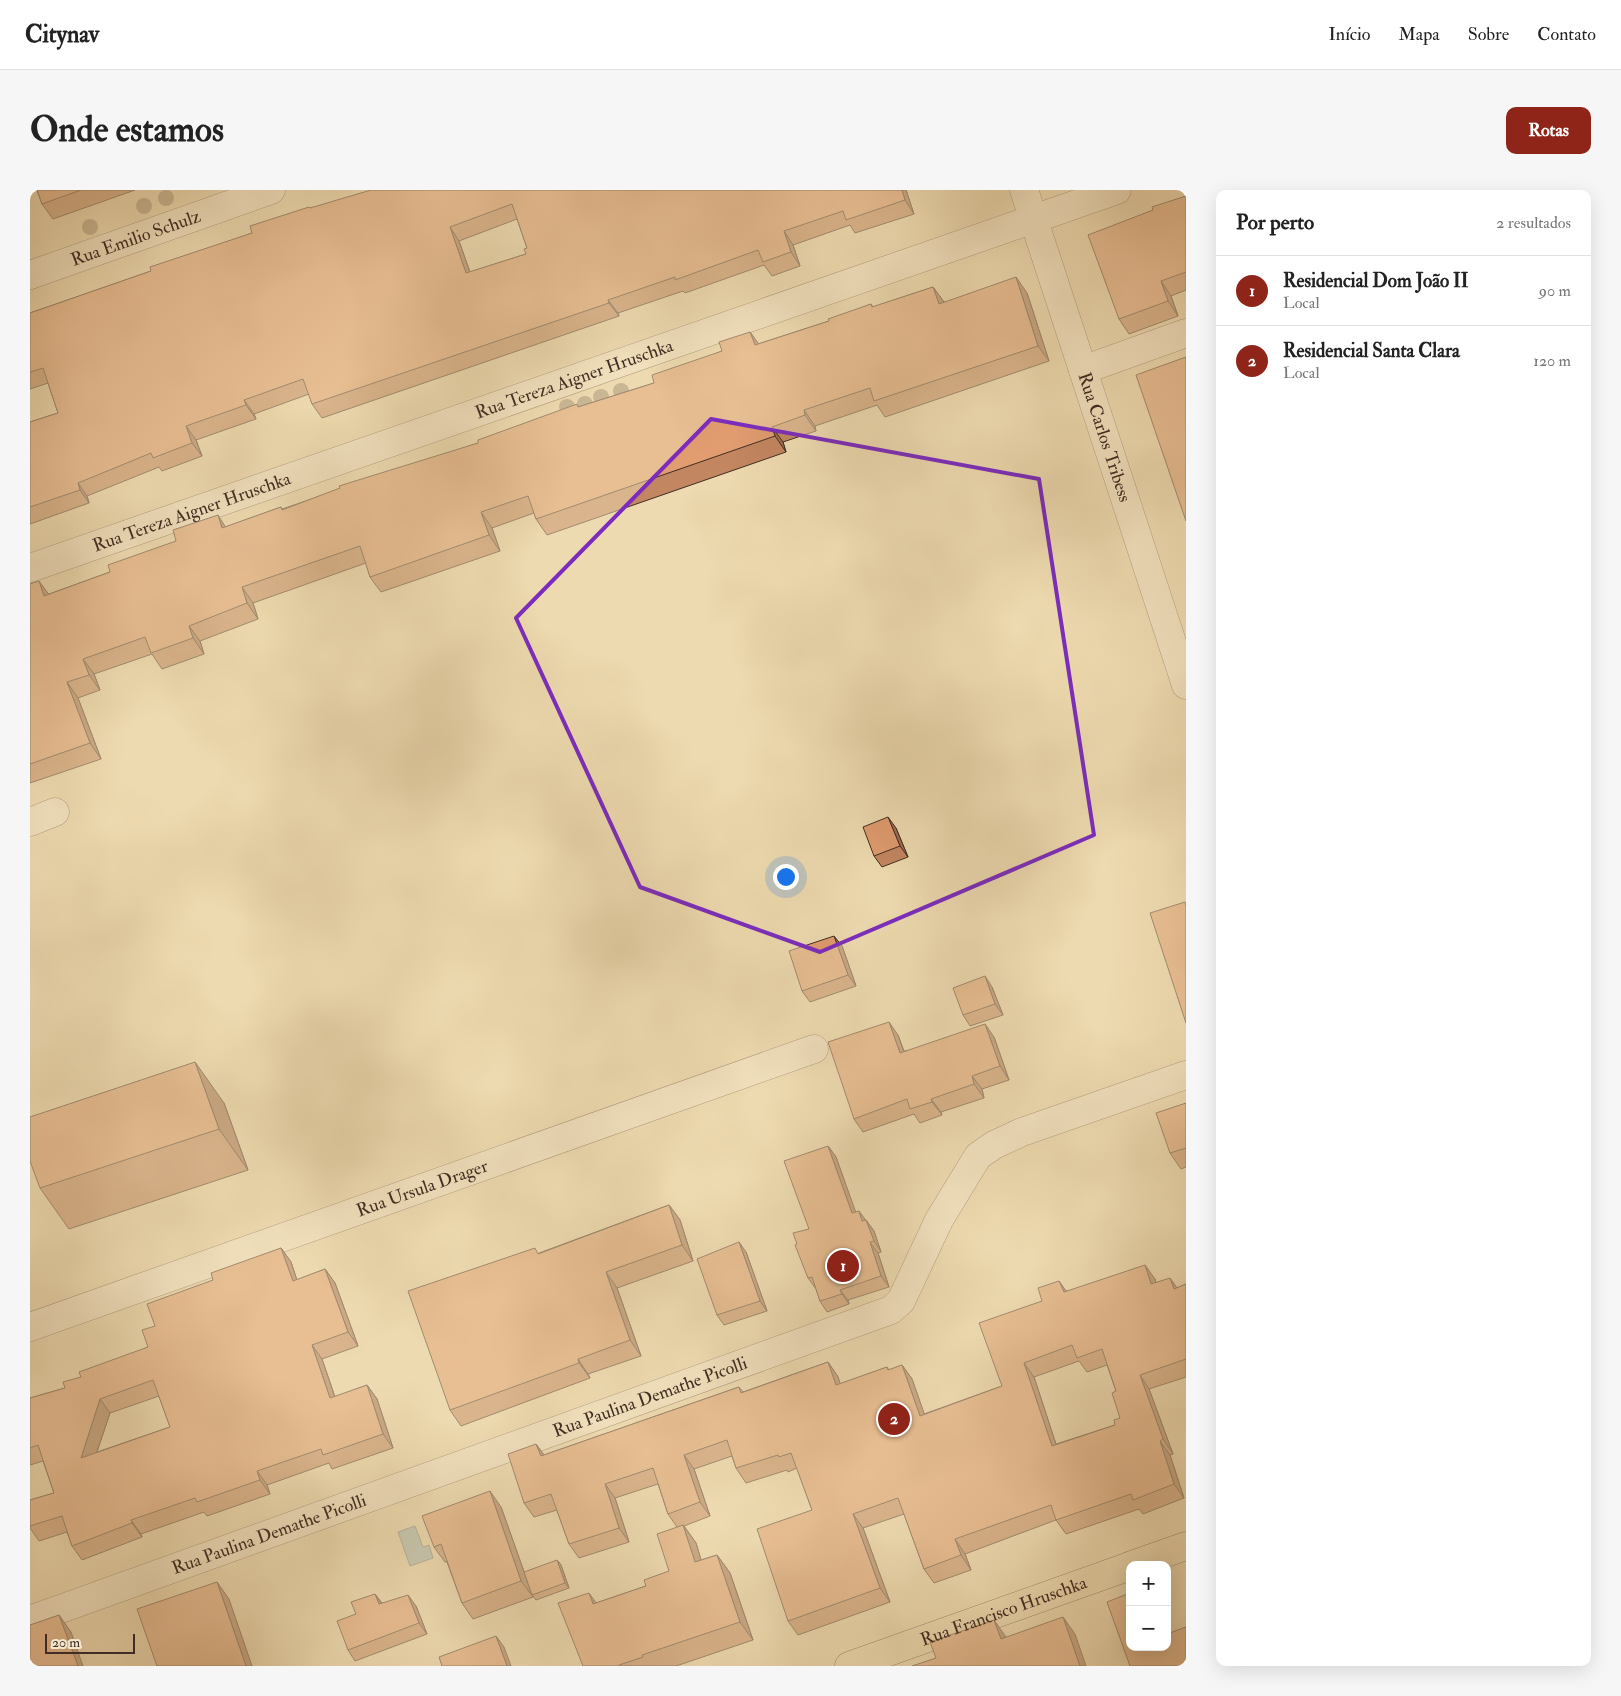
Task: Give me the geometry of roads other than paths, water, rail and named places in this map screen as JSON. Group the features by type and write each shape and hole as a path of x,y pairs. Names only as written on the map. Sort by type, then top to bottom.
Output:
{"main road":[{"name":"Rua Francisco Hruschka","path":"1143,1561 1186,1546"},
{"name":"Rua Francisco Hruschka","path":"849,1666 1126,1567"}],"street":[{"name":"Rua Emilio Schulz","path":"30,275 271,190"},
{"name":"Rua Carlos Tribess","path":"1024,190 1186,685"},
{"name":"Rua Tereza Aigner Hruschka","path":"30,568 1117,190"},
{"path":"1084,370 1186,333"},
{"path":"30,822 55,812"},
{"name":"Rua Ursula Drager","path":"30,1327 814,1049"},
{"name":"Rua Paulina Demathe Picolli","path":"30,1620 891,1310 901,1301 940,1220 978,1156 994,1145 1022,1132 1186,1075"}],"water":[{"path":"415,1526 423,1547 429,1545 433,1558 410,1566 398,1532"}],"place":[{"name":"Residencial Dom João II","path":"843,1266"},
{"name":"Residencial Santa Clara","path":"894,1419"}]}
